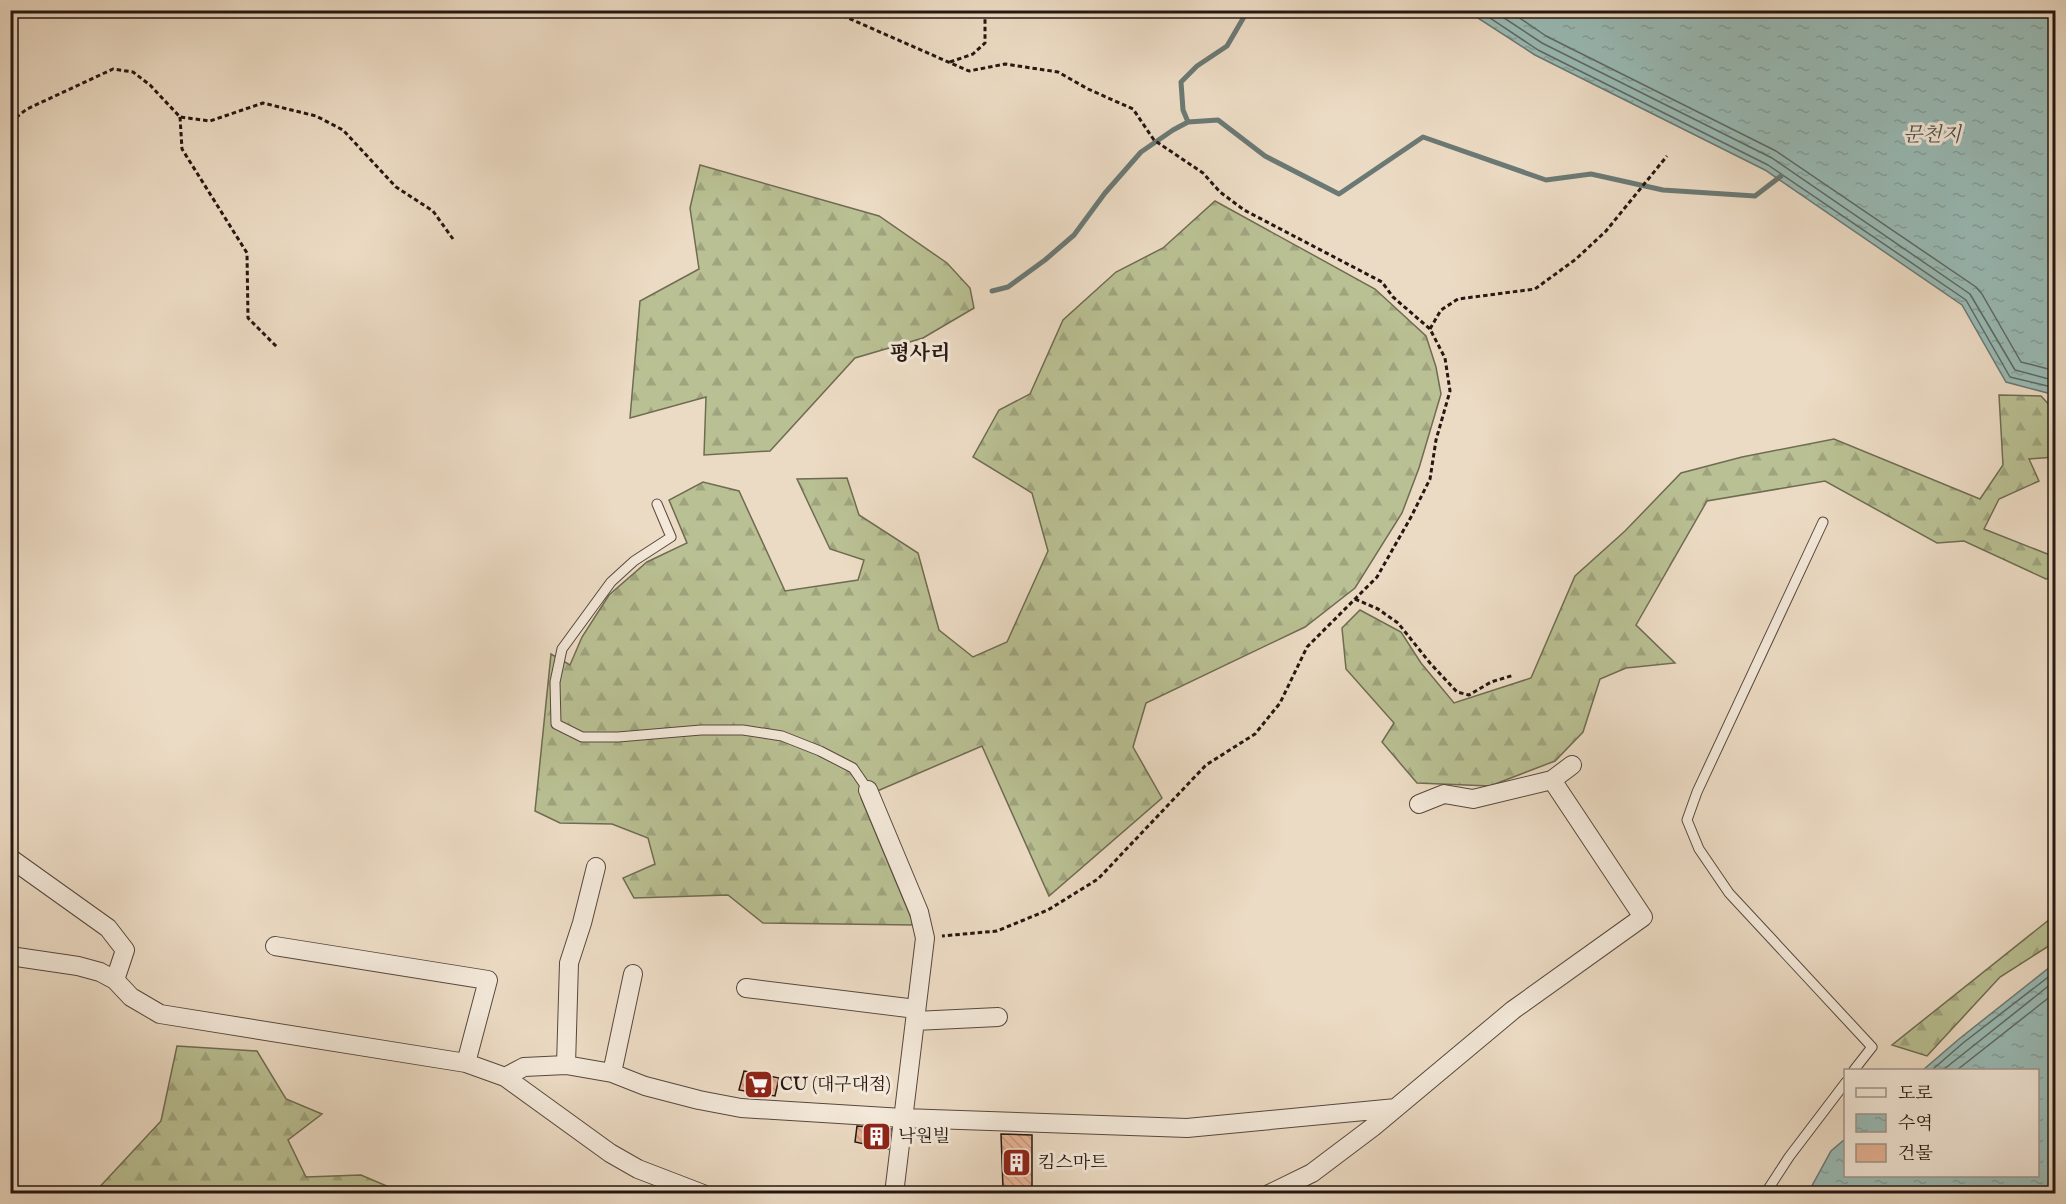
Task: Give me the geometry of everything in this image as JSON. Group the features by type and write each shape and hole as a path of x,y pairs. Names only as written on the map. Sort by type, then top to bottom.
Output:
{"street":[{"path":"1419,804 1444,794 1473,799 1552,780 1572,765"},
{"path":"1269,1194 1312,1173 1396,1108 1513,1010 1643,916 1552,780"},
{"path":"868,789 919,912 925,938 894,1194"},
{"path":"10,858 108,928 124,950 115,980"},
{"path":"566,1065 569,963 596,867"},
{"path":"275,946 488,980 466,1063"},
{"path":"10,956 78,966 100,972 115,980 131,997 160,1014 466,1063 505,1077 610,1153 638,1169 703,1194"},
{"path":"612,1073 633,974"},
{"path":"746,988 916,1015 998,1017"},
{"path":"505,1077 524,1067 566,1065 612,1073 645,1086 741,1108 903,1118 1187,1128 1396,1108"}],"lane":[{"path":"657,504 671,537 634,561 611,582 562,649 555,682 556,724 582,737 618,737 701,730 743,730 782,736 820,751 853,768 868,789"},
{"path":"1823,522 1697,792 1687,820 1699,849 1730,893 1872,1047 1856,1069"},
{"path":"1765,1194 1844,1083"}],"path":[{"path":"838,10 842,15 969,71 1005,64 1059,72 1088,89 1133,109 1154,140 1203,173 1220,192 1244,210 1382,282 1394,297 1430,329 1445,358 1450,391 1436,440 1430,479 1411,518 1377,577 1307,647 1280,703 1255,734 1206,765 1098,879 1048,910 997,931 925,938"},
{"path":"948,63 973,54 985,43 985,10"},
{"path":"10,122 27,109 113,69 133,72 150,85 180,117 210,121 263,103 316,116 343,130 396,188 433,211 453,239"},
{"path":"180,117 182,149 247,253 248,318 277,346"},
{"path":"1430,329 1441,310 1458,299 1535,290 1606,231 1666,156"},
{"path":"1355,599 1378,609 1398,623 1457,692 1469,694 1491,682 1514,675"}],"green space":[{"path":"700,165 879,216 947,263 970,288 974,308 923,338 855,358 770,451 704,455 706,397 630,418 640,301 699,269 690,208"},
{"path":"1215,201 1375,289 1426,336 1436,367 1441,394 1419,468 1402,513 1355,588 1305,627 1146,703 1133,747 1162,798 1049,896 982,746 861,798 914,925 763,923 728,895 634,898 623,878 655,864 648,838 612,824 560,823 535,811 551,654 570,665 582,637 609,595 647,562 687,543 669,500 703,482 739,491 785,591 858,580 864,560 830,549 797,479 847,478 859,515 918,553 939,630 973,657 1007,642 1048,551 1032,493 973,457 999,410 1030,394 1063,320 1116,272 1163,248"},
{"path":"1999,395 2041,396 2055,411 2055,457 2029,459 2039,481 1999,499 1984,529 2055,557 2054,578 2046,579 1964,541 1937,543 1825,481 1707,501 1636,625 1675,663 1626,668 1600,679 1583,732 1555,761 1490,786 1417,783 1382,742 1394,723 1346,669 1342,628 1360,610 1401,632 1421,663 1454,703 1531,678 1575,576 1625,531 1681,473 1742,457 1834,439 1980,499 2003,465"},
{"path":"2055,915 2055,942 2000,977 1927,1056 1892,1045"},
{"path":"177,1046 257,1051 286,1099 322,1114 288,1140 306,1177 361,1175 403,1193 94,1193 161,1121"}],"water":[{"name":"문천지","path":"1467,11 2055,11 2055,395 2006,382 1962,305 1765,170 1535,55"},
{"path":"2055,963 2055,1193 1808,1193 1831,1151 1844,1140 1844,1177 2039,1177 2039,1069 1924,1069"}],"building":[{"name":"CU (대구대점)","path":"744,1071 779,1078 775,1096 739,1090"},
{"name":"낙원빌","path":"857,1126 891,1129 888,1149 855,1142"},
{"name":"킴스마트","path":"1001,1134 1032,1135 1032,1188 1003,1188"}],"waterway":[{"path":"1188,122 1183,110 1181,82 1197,66 1227,46 1248,10"},
{"path":"992,291 1008,287 1074,235 1105,193 1141,152 1188,122 1218,120 1265,156 1339,194 1423,137 1546,180 1591,174 1663,190 1755,196 1781,176"}],"place":[{"name":"CU (대구대점)","path":"759,1084"},
{"name":"낙원빌","path":"877,1136"},
{"name":"킴스마트","path":"1017,1162"}],"district":[{"name":"평사리","path":"920,353"}]}
